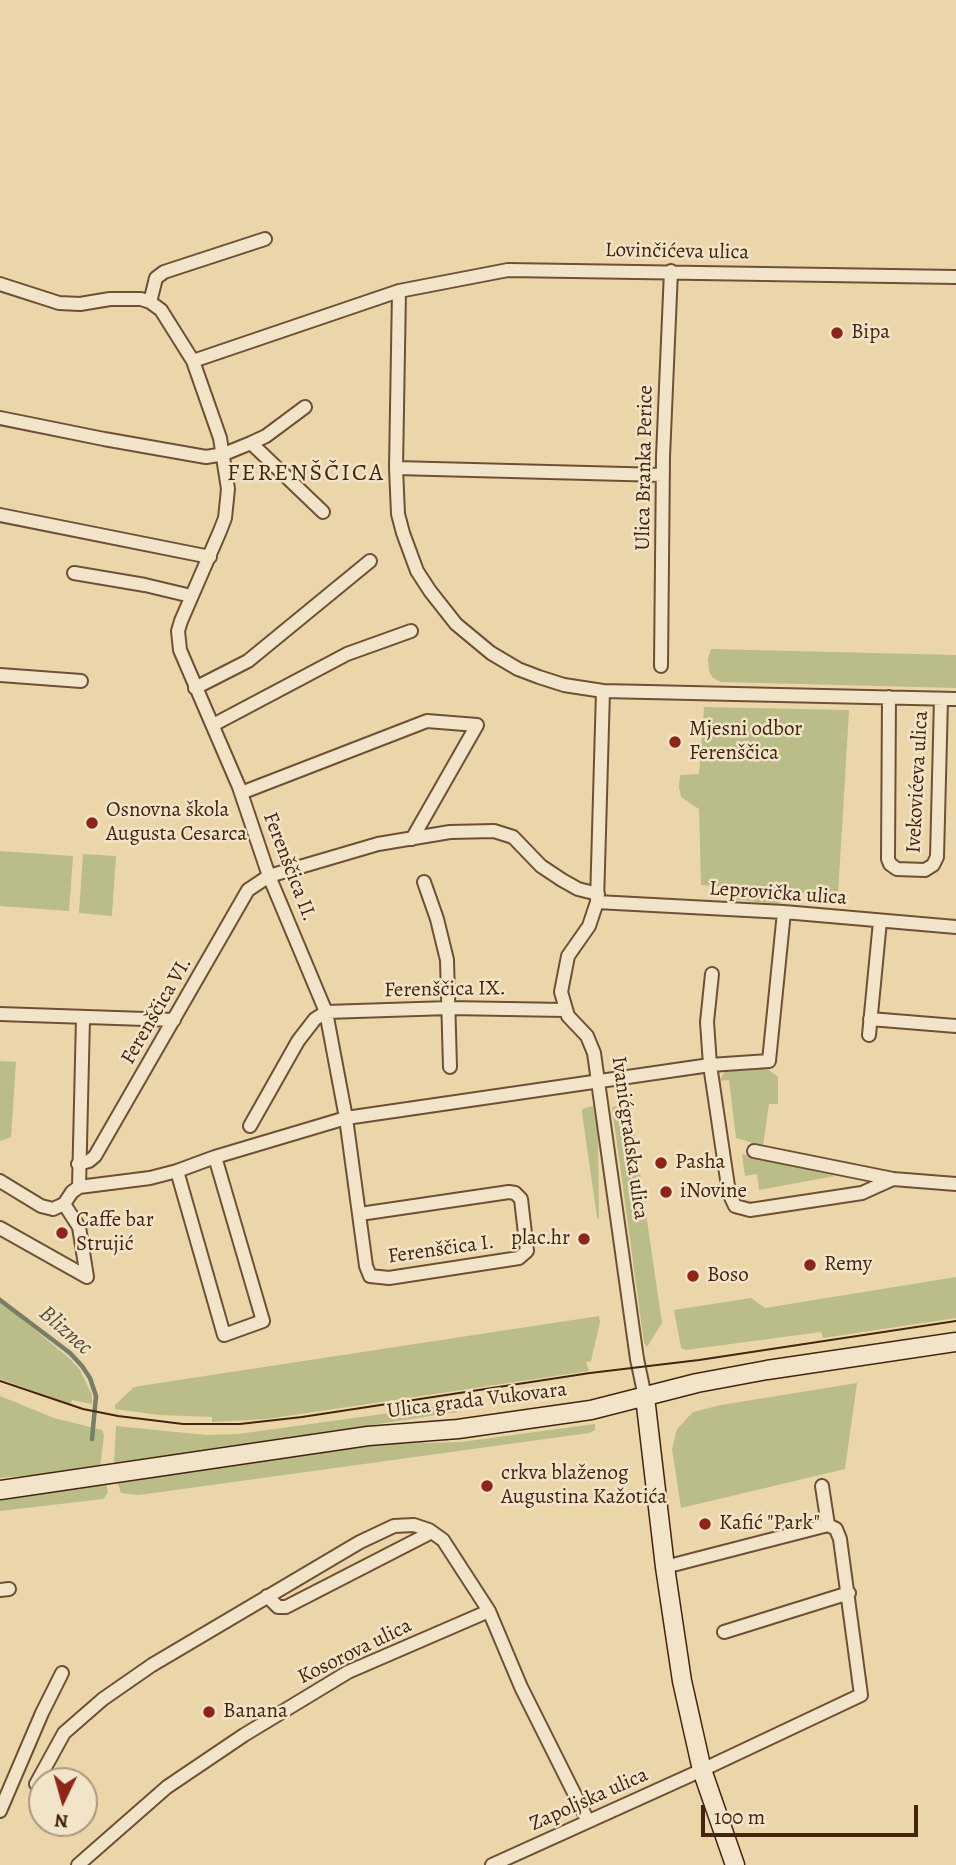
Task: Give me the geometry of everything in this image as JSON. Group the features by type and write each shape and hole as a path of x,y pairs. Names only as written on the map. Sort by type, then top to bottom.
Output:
{"street":[{"path":"0,284 58,303 80,304 110,299 141,299 150,302 156,278 164,272 265,239"},
{"name":"Lovinčićeva ulica","path":"193,361 399,291 508,270 956,277"},
{"name":"Ulica Branka Perice","path":"660,666 663,475 671,271"},
{"name":"Ivekovićeva ulica","path":"399,291 396,468 398,514 409,551 424,581 456,624 491,653 518,669 564,685 603,691 956,699"},
{"name":"Ferenščica II.","path":"150,302 161,310 193,361 224,454 227,503 225,518 181,621 178,641 182,657 241,793 270,876 326,1012 346,1118"},
{"path":"0,418 201,456 224,454 266,436 305,407"},
{"path":"251,443 323,512"},
{"path":"396,468 663,475"},
{"path":"0,514 210,557"},
{"path":"195,688 248,661 370,561"},
{"path":"74,573 191,596"},
{"path":"213,725 347,654 411,631"},
{"path":"0,675 80,681"},
{"path":"565,1010 561,992 565,963 572,947 589,926 597,898 603,691"},
{"name":"Ivekovićeva ulica","path":"889,697 888,859 897,869 925,870 933,865 937,857 941,699"},
{"path":"241,793 427,721 477,725 412,839"},
{"name":"Leprovička ulica","path":"270,876 378,844 450,832 494,831 513,837 541,866 597,898 956,927"},
{"name":"Ferenščica VI.","path":"78,1164 95,1156 248,890 270,876"},
{"path":"424,882 444,944 450,1067"},
{"path":"0,1181 41,1206 52,1209 64,1204 79,1187 150,1178 346,1118 710,1065 769,1061 785,912"},
{"path":"869,1035 880,921"},
{"path":"712,974 707,1022 710,1065 729,1193 735,1206 750,1210 862,1193 893,1179"},
{"name":"Ferenščica IX.","path":"326,1012 449,1008 565,1010"},
{"name":"Ivanićgradska ulica","path":"565,1010 591,1043 599,1080 635,1346 645,1397 665,1567 682,1681 702,1770 735,1865"},
{"path":"250,1126 298,1041 315,1019 326,1012"},
{"path":"0,1014 174,1020"},
{"path":"79,1187 83,1018"},
{"path":"870,1019 956,1026"},
{"name":"Ferenščica I.","path":"346,1118 366,1266 370,1276 377,1278 519,1258 527,1251 521,1199 515,1193 360,1214"},
{"path":"754,1152 893,1179 956,1184"},
{"path":"177,1171 224,1335 263,1321 215,1157"},
{"path":"0,1228 87,1277 79,1227 64,1204"},
{"name":"Ulica grada Vukovara","path":"0,1490 368,1436 458,1429 578,1412 697,1383 767,1370 956,1342"},
{"path":"822,1486 828,1525"},
{"path":"45,1767 64,1733 103,1699 152,1665 360,1542 394,1526 414,1525 443,1540 489,1611 521,1687 589,1821"},
{"path":"665,1567 828,1525 836,1529 840,1539 861,1695 702,1770"},
{"path":"268,1596 278,1607 286,1608 432,1532"},
{"path":"724,1632 849,1593"},
{"name":"Kosorova ulica","path":"78,1865 146,1803 244,1735 348,1672 489,1611"},
{"path":"0,1811 62,1673"},
{"name":"Zapoljska ulica","path":"492,1865 702,1770"}],"green space":[{"path":"711,649 956,655 956,688 721,682 713,678 709,671"},
{"path":"704,707 849,710 838,895 788,892 778,904 729,899 727,887 701,885 699,809 681,797 679,787 680,775 699,774"},
{"path":"0,851 73,856 69,911 0,906"},
{"path":"83,854 116,856 112,916 79,913"},
{"path":"0,1061 16,1062 11,1137 0,1141"},
{"path":"745,1065 769,1070 778,1077 778,1104 769,1104 763,1146 736,1138 729,1080 719,1081 725,1071"},
{"path":"630,1104 662,1323 647,1347 644,1343 612,1107"},
{"path":"593,1106 598,1137 599,1219 582,1113 582,1109"},
{"path":"742,1154 835,1176 759,1190 757,1174 745,1176"},
{"path":"956,1277 956,1318 823,1338 821,1332 686,1350 681,1348 674,1310 751,1298 765,1308"},
{"path":"0,1301 80,1370 92,1395 92,1404 72,1400 71,1404 0,1379"},
{"path":"599,1316 591,1361 586,1362 589,1371 267,1419 212,1422 212,1417 159,1415 115,1409 115,1405 134,1387"},
{"path":"857,1383 845,1469 681,1508 672,1449 677,1429 693,1412"},
{"path":"0,1396 54,1418 102,1430 104,1435 100,1469 0,1478"},
{"path":"455,1404 457,1412 114,1464 116,1426 206,1435 238,1434"},
{"path":"595,1424 595,1430 589,1433 139,1495 121,1493 117,1480 359,1445 461,1442"},
{"path":"106,1482 108,1493 103,1499 0,1511 0,1501"}],"waterway":[{"name":"Bliznec","path":"0,1300 70,1353 90,1378 96,1396 92,1439"}],"tram line":[{"path":"0,1381 83,1409 118,1416 183,1424 240,1424 956,1321"}],"place":[{"name":"Bipa","path":"837,333"},
{"name":"Mjesni odbor Ferenščica","path":"675,742"},
{"name":"Osnovna škola Augusta Cesarca","path":"92,823"},
{"name":"Pasha","path":"661,1163"},
{"name":"iNovine","path":"666,1192"},
{"name":"Caffe bar Strujić","path":"62,1233"},
{"name":"plac.hr","path":"584,1239"},
{"name":"Remy","path":"810,1265"},
{"name":"Boso","path":"693,1276"},
{"name":"crkva blaženog Augustina Kažotića","path":"487,1486"},
{"name":"Kafić \"Park\"","path":"705,1524"},
{"name":"Banana","path":"209,1712"}],"district":[{"name":"FERENŠČICA","path":"306,474"}]}
